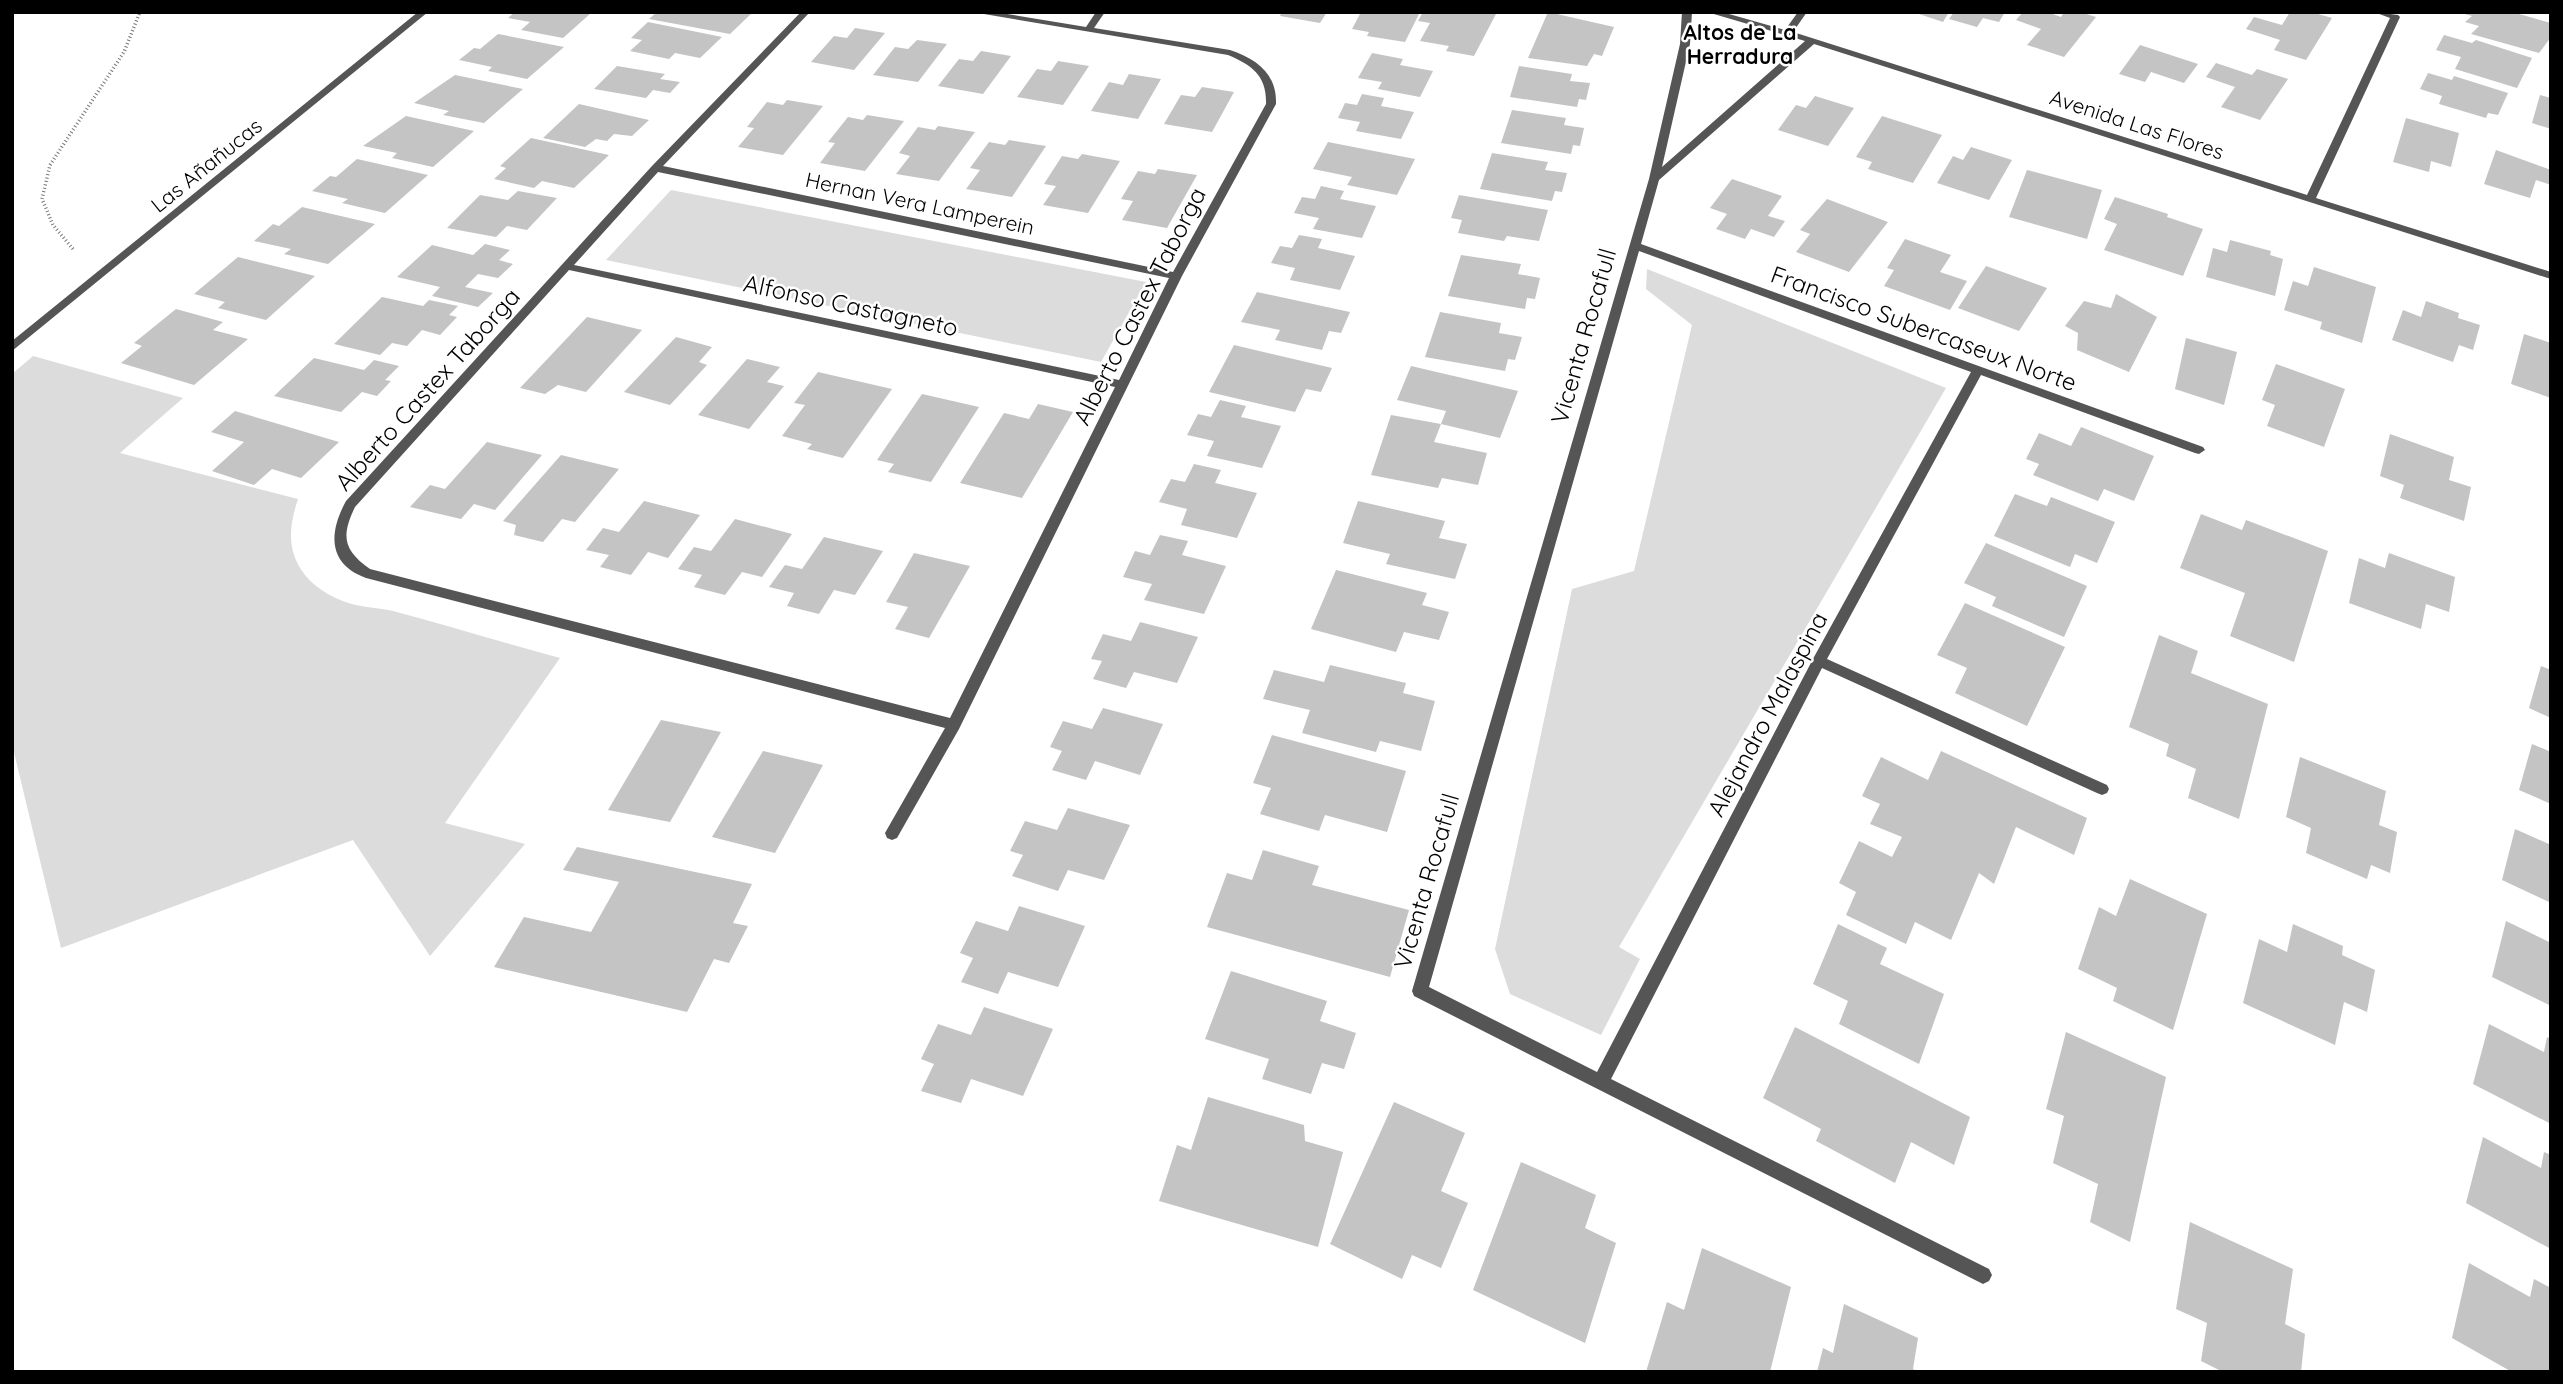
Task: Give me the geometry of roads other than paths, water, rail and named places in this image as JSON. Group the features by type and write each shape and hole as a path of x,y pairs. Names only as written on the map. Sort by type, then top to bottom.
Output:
{"street":[{"name":"Las Añañucas","path":"12,347 424,12"},
{"name":"Alberto Castex Taborga","path":"806,12 656,169 350,504 342,520 339,536 341,551 351,564 379,577 954,725"},
{"name":"Alberto Castex Taborga","path":"892,833 954,725 1176,276 1271,104 1270,79 1247,59 1230,53 1089,29 1044,17 976,12"},
{"path":"1089,29 1101,12"},
{"name":"Vicenta Rocafull","path":"1687,12 1685,44 1654,179 1420,991 1983,1275"},
{"name":"Avenida Las Flores","path":"1711,12 1812,40 2551,276"},
{"path":"1742,21 1749,12"},
{"path":"1787,33 1803,12"},
{"path":"2310,200 2395,17 2378,12"},
{"path":"1654,179 1812,40"},
{"name":"Hernan Vera Lamperein","path":"656,169 1176,276"},
{"name":"Francisco Subercaseux Norte","path":"1635,246 2199,450"},
{"name":"Alfonso Castagneto","path":"569,267 1124,385"},
{"name":"Alejandro Malaspina","path":"1601,1082 1819,661 1979,370"},
{"path":"1819,661 2102,789"}],"district":[{"name":"Altos de La Herradura","path":"1740,44"}]}
